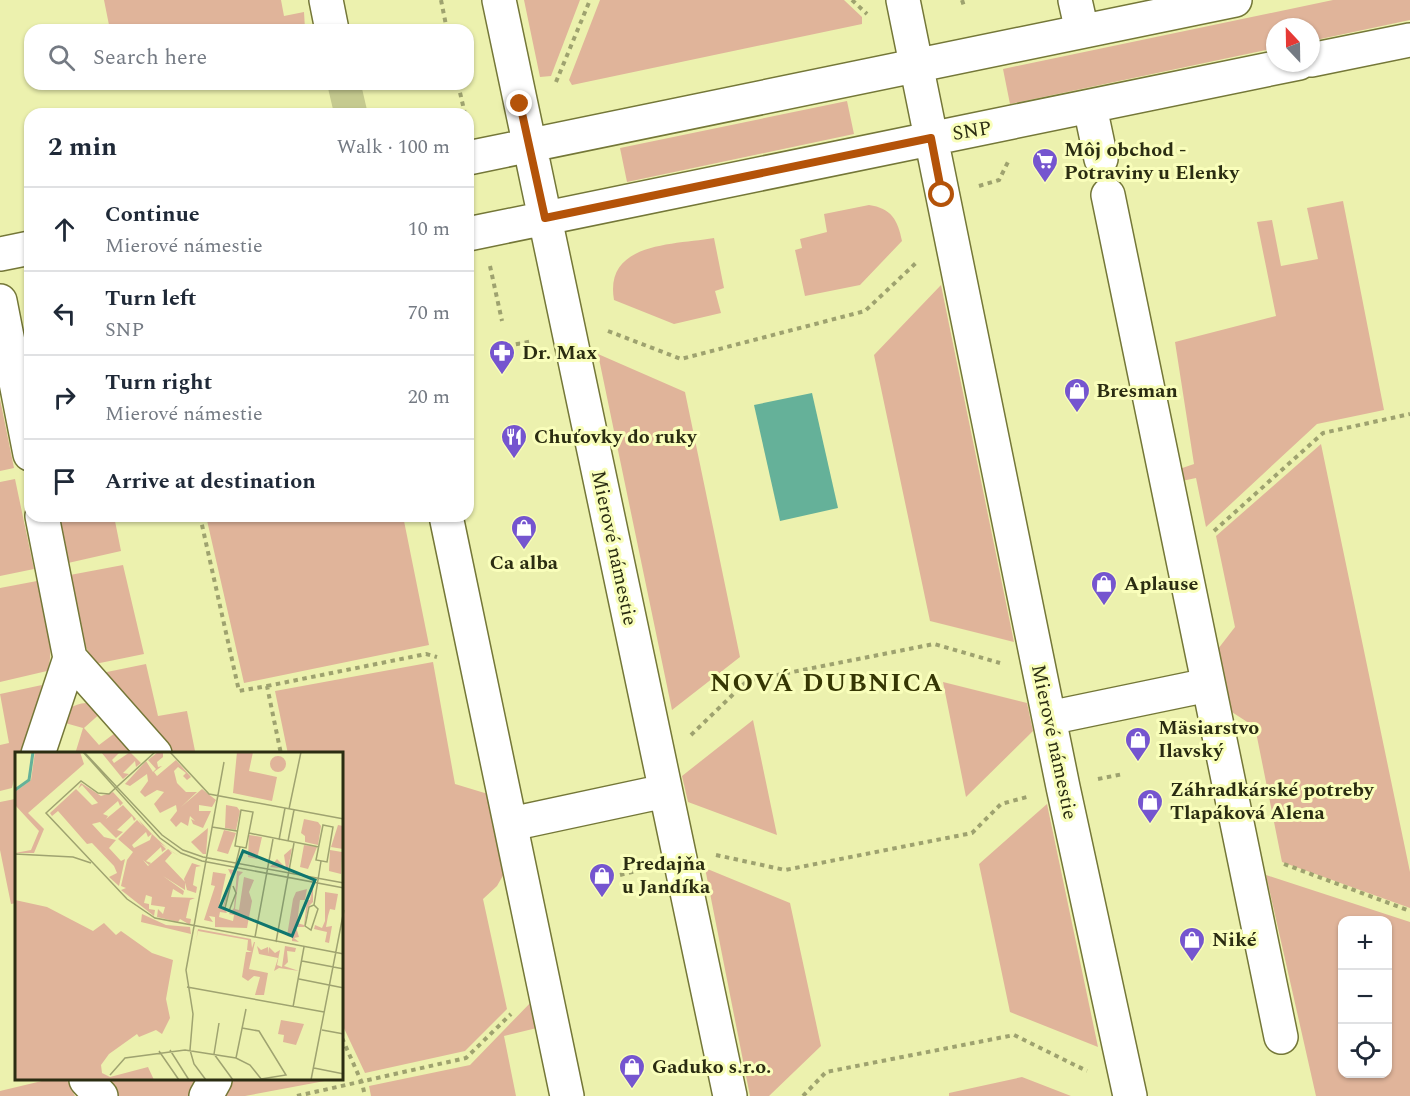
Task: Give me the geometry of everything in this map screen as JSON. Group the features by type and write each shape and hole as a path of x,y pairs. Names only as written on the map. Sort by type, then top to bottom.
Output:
{"street":[{"path":"326,0 331,24"},
{"name":"Mierové námestie","path":"500,0 730,1096"},
{"name":"Mierové námestie","path":"903,0 1040,675 1129,1093"},
{"path":"474,157 916,64 1078,16 1235,0"},
{"path":"1320,58 1410,40"},
{"name":"SNP","path":"474,233 931,138 1003,126 1266,70"},
{"path":"1090,107 1101,159"},
{"path":"1108,195 1281,1037"},
{"path":"0,254 24,249"},
{"path":"9,321 24,416"},
{"path":"39,752 70,658 43,522"},
{"path":"447,522 567,1096"},
{"path":"70,658 153,752"},
{"path":"1049,718 1208,684"},
{"path":"511,824 663,778"},
{"path":"87,1081 101,1096"},
{"path":"206,1096 215,1081"}],"path":[{"path":"441,0 446,24"},
{"path":"554,86 590,0"},
{"path":"962,0 964,6"},
{"path":"459,90 464,108"},
{"path":"973,188 999,180 1010,159"},
{"path":"602,328 681,359 865,311 921,258"},
{"path":"489,263 502,321"},
{"path":"507,346 526,342"},
{"path":"1183,560 1323,433 1410,414"},
{"path":"201,522 239,691 426,654 478,670"},
{"path":"663,778 747,681 934,644 1040,675"},
{"path":"267,686 281,752"},
{"path":"1108,777 1123,774"},
{"path":"709,854 785,870 972,833 1001,804 1029,796"},
{"path":"1242,848 1410,911"},
{"path":"620,875 635,871"},
{"path":"297,1096 466,1058 543,982"},
{"path":"803,1096 826,1072 1014,1035 1129,1093"},
{"path":"344,1042 362,1083 365,1096"}],"shaded area":[{"path":"104,0 281,0 284,16 304,12 305,24 109,24"},
{"path":"524,0 580,0 551,76 540,77"},
{"path":"600,0 844,0 862,17 862,24 572,85 569,80"},
{"path":"1333,0 1410,0 1410,20 1320,39 1320,18 1266,18 1266,50 1010,104 1003,69"},
{"path":"847,101 854,134 627,182 620,148"},
{"path":"1343,201 1384,410 1317,424 1206,527 1196,478 1168,484 1165,474 1194,464 1175,342 1276,316 1257,222 1272,220 1281,266 1318,259 1307,208"},
{"path":"869,205 883,209 892,216 896,221 902,241 860,285 805,296 795,250 802,248 800,239 827,232 824,214"},
{"path":"714,238 724,288 715,291 721,313 674,324 614,300 614,281 620,267 630,257 662,245"},
{"path":"941,285 1014,642 930,621 874,355"},
{"path":"598,354 685,392 740,657 672,710"},
{"path":"0,399 14,468 0,471"},
{"path":"1321,444 1410,872 1410,908 1282,862 1255,727 1221,705 1211,658 1235,627 1216,536"},
{"path":"15,479 34,569 0,576 0,482"},
{"path":"60,522 115,522 121,551 68,563"},
{"path":"207,522 404,522 429,645 244,683"},
{"path":"123,565 144,654 95,664 83,642 70,575"},
{"path":"37,581 49,639 50,662 47,671 0,682 0,588"},
{"path":"433,662 455,784 488,794 505,872 497,886 483,899 507,1009 465,1051 365,1073 344,1028 344,752 288,752 275,691"},
{"path":"146,664 158,716 187,711 195,751 168,752 102,673"},
{"path":"943,682 1027,703 1033,731 966,797"},
{"path":"42,685 23,752 15,752 15,776 12,788 0,791 0,745 9,743 0,694"},
{"path":"86,703 103,711 84,728 99,745 119,730 137,752 76,752 83,728 58,721 70,708"},
{"path":"753,720 777,835 688,802 682,776"},
{"path":"15,799 15,903 11,904 0,850 0,802"},
{"path":"1047,804 1098,1047 1010,1012 979,864"},
{"path":"705,868 790,903 821,1046 769,1096 750,1096"},
{"path":"1266,875 1392,916 1338,916 1338,1078 1392,1078 1392,916 1410,922 1410,1096 1316,1096"},
{"path":"535,998 541,1027 504,1036 516,1096 371,1096 369,1086 470,1065"},
{"path":"1022,1077 1071,1096 949,1096 949,1093"},
{"path":"42,1081 68,1081 75,1096 0,1096 0,1091"},
{"path":"99,1081 204,1081 192,1096 110,1096"},
{"path":"233,1081 325,1081 245,1096 225,1096"}],"water":[{"path":"812,393 838,508 780,521 754,405"}],"tunnel":[{"path":"345,90 350,108"}],"place":[{"name":"Môj obchod - Potraviny u Elenky","path":"1045,184"},
{"name":"Dr. Max","path":"502,376"},
{"name":"Bresman","path":"1077,414"},
{"name":"Chuťovky do ruky","path":"514,460"},
{"name":"Ca alba","path":"524,551"},
{"name":"Aplause","path":"1104,607"},
{"name":"Mäsiarstvo Ilavský","path":"1138,763"},
{"name":"Záhradkárské potreby Tlapáková Alena","path":"1150,825"},
{"name":"Predajňa u Jandíka","path":"602,899"},
{"name":"Niké","path":"1192,963"},
{"name":"Gaduko s.r.o.","path":"632,1090"}],"district":[{"name":"NOVÁ DUBNICA","path":"827,683"}],"route":[{"path":"520,104 545,218 931,138 942,195"}]}
